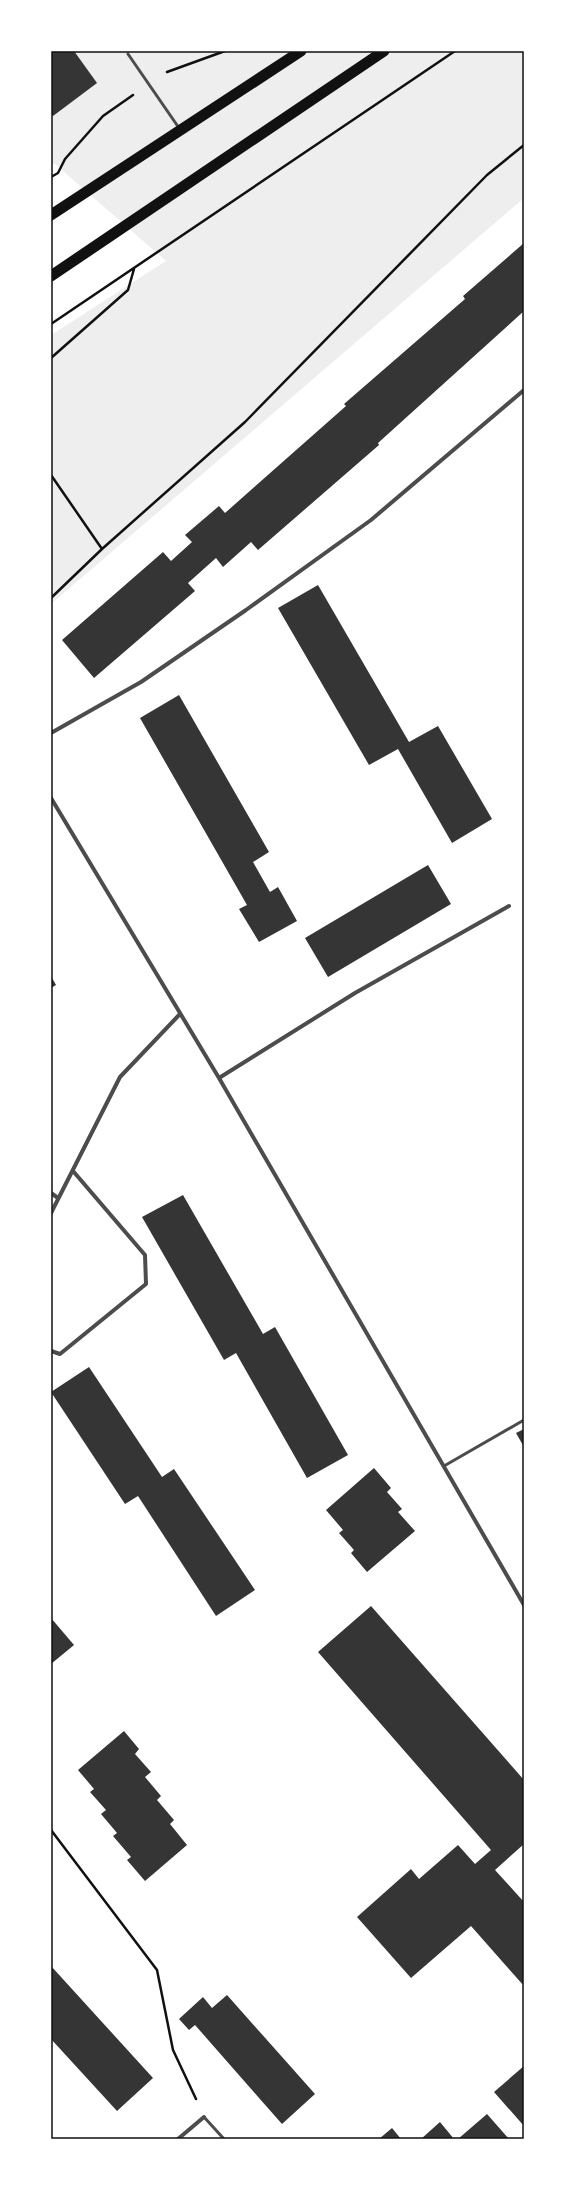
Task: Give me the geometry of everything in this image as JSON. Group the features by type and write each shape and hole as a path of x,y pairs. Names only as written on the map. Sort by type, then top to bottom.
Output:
{"highway":[{"path":"51,215 300,51"},
{"path":"51,276 384,51"}],"street":[{"path":"51,733 141,682 246,610 359,529 428,474 524,390"},
{"path":"51,798 179,1015 219,1078 524,1605"},
{"path":"219,1078 355,993 509,906"},
{"path":"51,1213 120,1077 179,1015"},
{"path":"51,1351 60,1354 146,1284 145,1255 73,1171"},
{"path":"51,1193 58,1198"},
{"path":"178,2139 204,2117"}],"lane":[{"path":"128,54 180,129"},
{"path":"444,1466 524,1420"},
{"path":"204,2117 224,2139"}],"path":[{"path":"167,72 225,51"},
{"path":"51,324 455,51"},
{"path":"51,176 58,173 65,159 103,116 134,94"},
{"path":"51,598 102,550 245,422 487,176 524,144"},
{"path":"51,358 128,290 134,269"},
{"path":"51,476 102,550"},
{"path":"51,1830 157,1970 173,2050 204,2117"}],"shaded area":[{"path":"51,51 524,51 524,198 51,604 51,335 166,261 55,164 51,165"}],"building":[{"path":"51,51 74,51 97,83 53,116 51,113"},
{"path":"524,243 524,311 378,443 379,445 258,550 251,542 223,567 216,558 188,583 195,591 94,678 62,640 163,552 171,561 192,542 185,535 219,506 225,513 346,406 344,404 465,299 463,296"},
{"path":"318,585 409,742 438,726 492,819 452,843 398,749 369,765 278,608"},
{"path":"179,695 269,852 253,862 270,892 278,887 297,921 259,942 239,909 247,905 140,718"},
{"path":"428,865 451,904 328,977 305,938"},
{"path":"51,976 56,985 51,988"},
{"path":"183,1195 263,1334 275,1327 348,1455 307,1478 236,1353 224,1360 142,1217"},
{"path":"89,1367 162,1477 174,1469 255,1590 216,1616 138,1496 125,1504 51,1392"},
{"path":"524,1429 524,1447 516,1433"},
{"path":"374,1468 391,1488 387,1492 402,1509 398,1512 415,1531 367,1572 351,1553 354,1550 339,1533 343,1530 326,1510"},
{"path":"371,1606 524,1780 524,1844 495,1870 524,1902 524,1986 471,1926 411,1978 357,1917 411,1869 419,1879 458,1845 475,1864 491,1850 318,1652"},
{"path":"51,1618 74,1645 51,1664"},
{"path":"124,1731 139,1749 135,1754 151,1772 145,1777 161,1796 157,1800 174,1820 170,1824 187,1845 145,1881 127,1860 131,1857 113,1836 117,1833 101,1814 106,1810 90,1792 94,1789 78,1770"},
{"path":"51,1966 153,2078 117,2111 51,2039"},
{"path":"227,1995 315,2094 282,2124 195,2025 189,2030 179,2019 203,1997 212,2008"},
{"path":"524,2066 524,2126 494,2092"},
{"path":"487,2114 509,2139 458,2139"},
{"path":"440,2122 454,2139 421,2139"},
{"path":"392,2128 401,2139 379,2139"}]}
